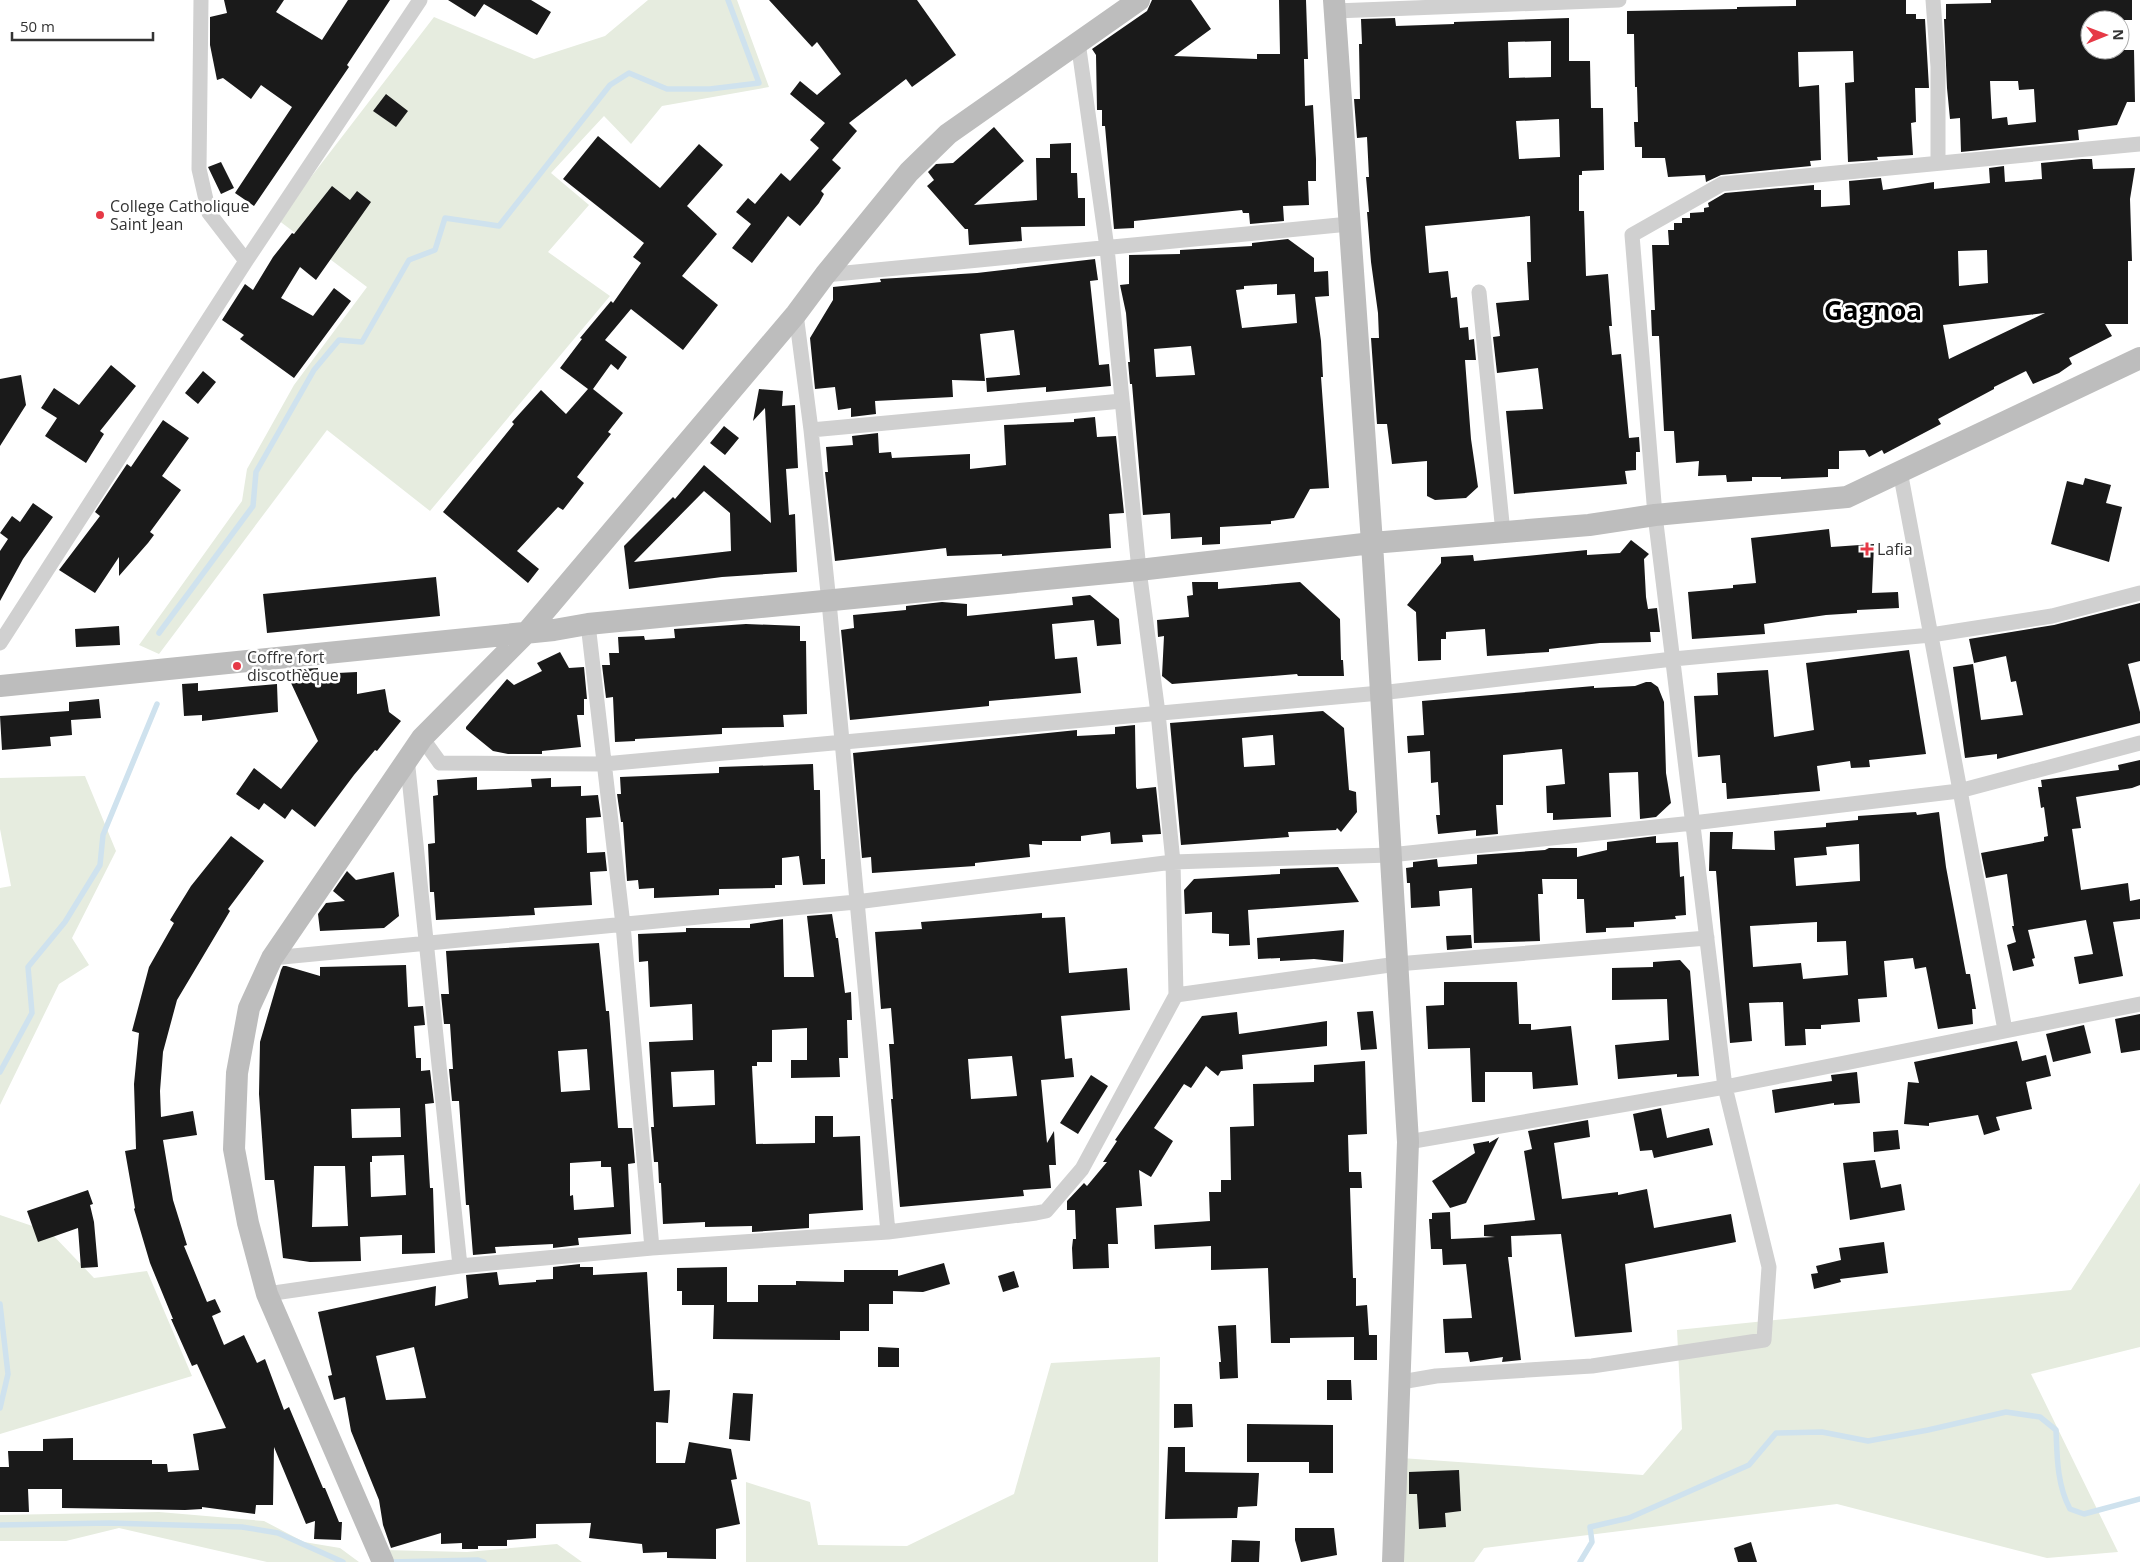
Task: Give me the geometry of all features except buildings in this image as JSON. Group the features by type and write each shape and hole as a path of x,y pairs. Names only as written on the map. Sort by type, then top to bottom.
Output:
{"street":[{"path":"201,0 199,169 209,213 246,261"},
{"path":"0,643 246,261 420,0"},
{"path":"380,1554 267,1294 248,1223 234,1149 237,1073 249,1008 272,958 422,738 526,632 796,314 824,275 909,172 948,134 1139,0"},
{"path":"1393,1562 1401,1382 1408,1142 1372,543 1334,6 1619,0"},
{"path":"1932,0 1938,67 1938,162"},
{"path":"267,1294 460,1266 652,1248 888,1232 1046,1211 1082,1169 1176,996 1173,862 1158,713 1139,570 1107,248 1078,42"},
{"path":"1401,1382 1436,1376 1592,1366 1764,1340 1769,1268 1725,1087 1655,515 1632,235 1722,184 2140,144"},
{"path":"824,275 1349,224"},
{"path":"1479,292 1503,533"},
{"path":"796,314 811,430 829,602 888,1232"},
{"path":"0,686 588,624 829,602 1139,570 1372,543 1589,525 1655,515 1847,497 2140,358"},
{"path":"811,430 1122,400"},
{"path":"1900,471 2005,1030"},
{"path":"422,738 440,763 604,764 1380,693 1673,659 1931,635 2052,616 2140,593"},
{"path":"588,624 623,925 652,1248"},
{"path":"272,958 856,902 1173,862 1390,855 1693,823 1959,791 2140,743"},
{"path":"407,758 460,1266"},
{"path":"1176,996 1397,964 1707,938"},
{"path":"1408,1142 1725,1087 2140,1004"}],"shaded area":[{"path":"648,0 737,0 769,87 662,106 631,144 604,116 551,173 589,205 548,252 610,296 430,511 327,430 159,654 139,645 242,501 247,469 294,385 367,287 278,220 434,17 534,59 605,36"},
{"path":"85,776 116,851 72,938 89,965 59,984 0,1105 0,888 11,886 0,829 0,778"},
{"path":"2140,1183 2140,1347 2031,1374 2118,1552 2047,1558 1837,1504 1484,1548 1474,1562 1402,1562 1401,1458 1643,1475 1682,1429 1677,1330 2071,1290"},
{"path":"0,1215 50,1232 94,1278 147,1271 192,1376 0,1434"},
{"path":"1160,1357 1158,1562 746,1562 746,1482 810,1502 818,1545 907,1546 1014,1494 1051,1363"},
{"path":"159,1512 264,1521 304,1542 340,1548 359,1562 267,1562 119,1528 66,1541 0,1541 0,1515"},
{"path":"557,1544 582,1562 392,1562 384,1550 467,1552"}],"waterway":[{"path":"159,633 253,506 256,472 314,370 339,340 362,342 409,260 435,250 445,218 499,226 610,85 629,73 667,89 710,89 759,83 728,0"},
{"path":"0,1072 32,1013 28,967 65,922 100,865 103,835 157,704"},
{"path":"0,1304 8,1374 0,1408"},
{"path":"1580,1562 1592,1542 1590,1527 1629,1518 1749,1465 1776,1433 1822,1432 1868,1441 1928,1430 2006,1412 2040,1417 2056,1430 2060,1480 2070,1509 2084,1514 2140,1499"},
{"path":"0,1525 110,1523 242,1527 278,1533 343,1562"},
{"path":"391,1562 478,1560 484,1562"}],"place":[{"name":"College Catholique Saint Jean","path":"100,215"},
{"name":"Lafia","path":"1867,549"},
{"name":"Coffre fort discothèque","path":"237,666"}],"district":[{"name":"Gagnoa","path":"1873,311"}]}
